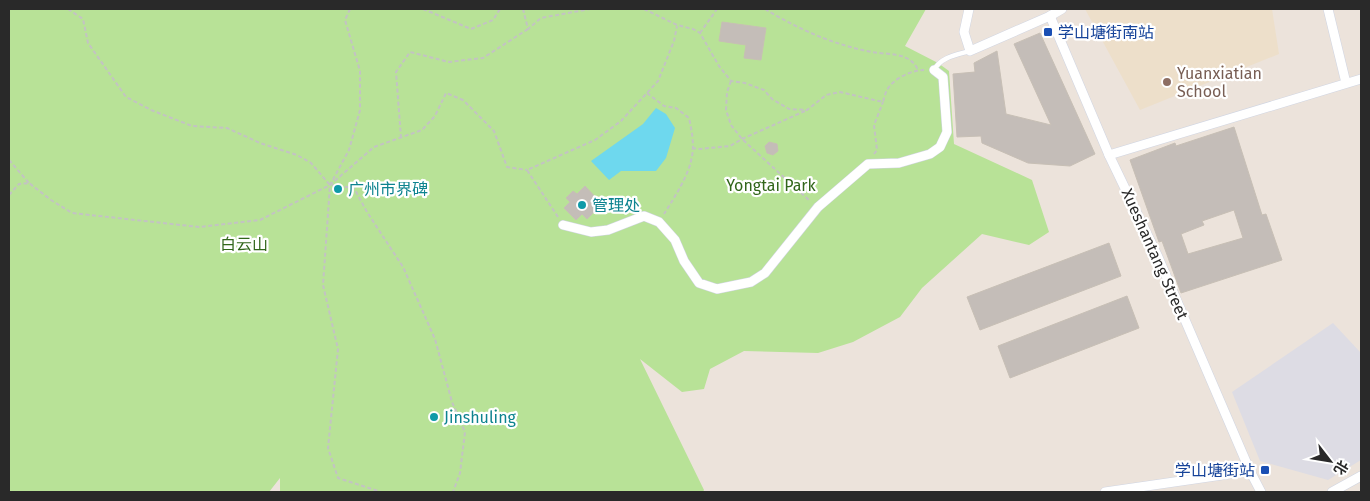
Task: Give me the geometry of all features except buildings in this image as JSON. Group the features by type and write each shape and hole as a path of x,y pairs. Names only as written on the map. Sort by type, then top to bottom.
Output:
{"street":[{"path":"970,9 964,32 970,51 1062,9"},
{"path":"1328,9 1346,83"},
{"name":"Xueshantang Street","path":"1050,16 1109,155 1158,257 1250,471 1261,492"},
{"path":"563,225 591,232 608,230 644,216 659,222 675,240 684,261 699,283 717,289 751,282 765,273 818,207 868,164 899,163 930,154 940,147 947,132 943,77 934,70"},
{"path":"1109,155 1361,79"},
{"path":"1105,492 1250,471"},
{"path":"1332,492 1361,476"}],"lane":[{"path":"934,70 938,63 946,58 970,51"}],"path":[{"path":"68,9 83,19 88,43 126,97 151,110 192,126 227,128 260,143 297,155 311,163 330,185 354,188 404,267 435,339 452,402 464,432 460,473 453,492"},
{"path":"350,9 345,20 360,71 360,110 350,150 330,185 323,285 338,349 328,448 338,478 381,492"},
{"path":"423,9 471,29 493,20 500,9"},
{"path":"523,9 528,29"},
{"path":"401,138 396,72 410,52 449,62 483,58 528,29 541,18 590,9"},
{"path":"644,9 677,25 693,29 700,34 719,66 731,81 746,83 764,90 772,99 789,109 807,110"},
{"path":"700,34 717,9"},
{"path":"765,9 782,20 838,43 871,52 904,56 914,62 918,70"},
{"path":"9,160 29,183 72,213 199,227 260,220 330,185 374,147 422,130 435,116 446,92 463,100 494,131 507,167 527,170 595,140 621,121 658,81 674,41 677,25"},
{"path":"868,164 877,150 874,125 887,89 899,78 918,70 934,70"},
{"path":"731,81 727,92 726,110 731,125 742,139 818,207"},
{"path":"692,148 730,146 807,110 826,95 840,92 883,102"},
{"path":"647,93 664,106 676,108 688,118 693,136 691,161 674,199 659,222"},
{"path":"527,170 563,225"},
{"path":"9,195 19,184 29,183"}],"shaded area":[{"name":"Yuanxiatian School","path":"1085,9 1272,9 1279,54 1140,110"},
{"path":"1333,323 1361,353 1361,460 1328,480 1260,461 1232,392"}],"green space":[{"name":"白云山","path":"9,9 926,9 905,46 938,63 949,71 954,144 1032,180 1049,232 1029,245 982,234 922,288 900,317 853,342 818,353 744,351 710,369 704,389 682,392 640,359 704,490 703,492 280,492 280,478 269,492 9,492"}],"water":[{"path":"656,108 666,114 675,128 666,158 656,171 621,171 609,180 591,161 643,124"}],"place":[{"name":"学山塘街南站","path":"1048,32"},
{"name":"Yuanxiatian School","path":"1167,82"},
{"name":"广州市界碑","path":"338,189"},
{"name":"管理处","path":"582,205"},
{"name":"Jinshuling","path":"434,417"},
{"name":"学山塘街站","path":"1265,470"}],"park label":[{"name":"Yongtai Park","path":"771,185"}]}
